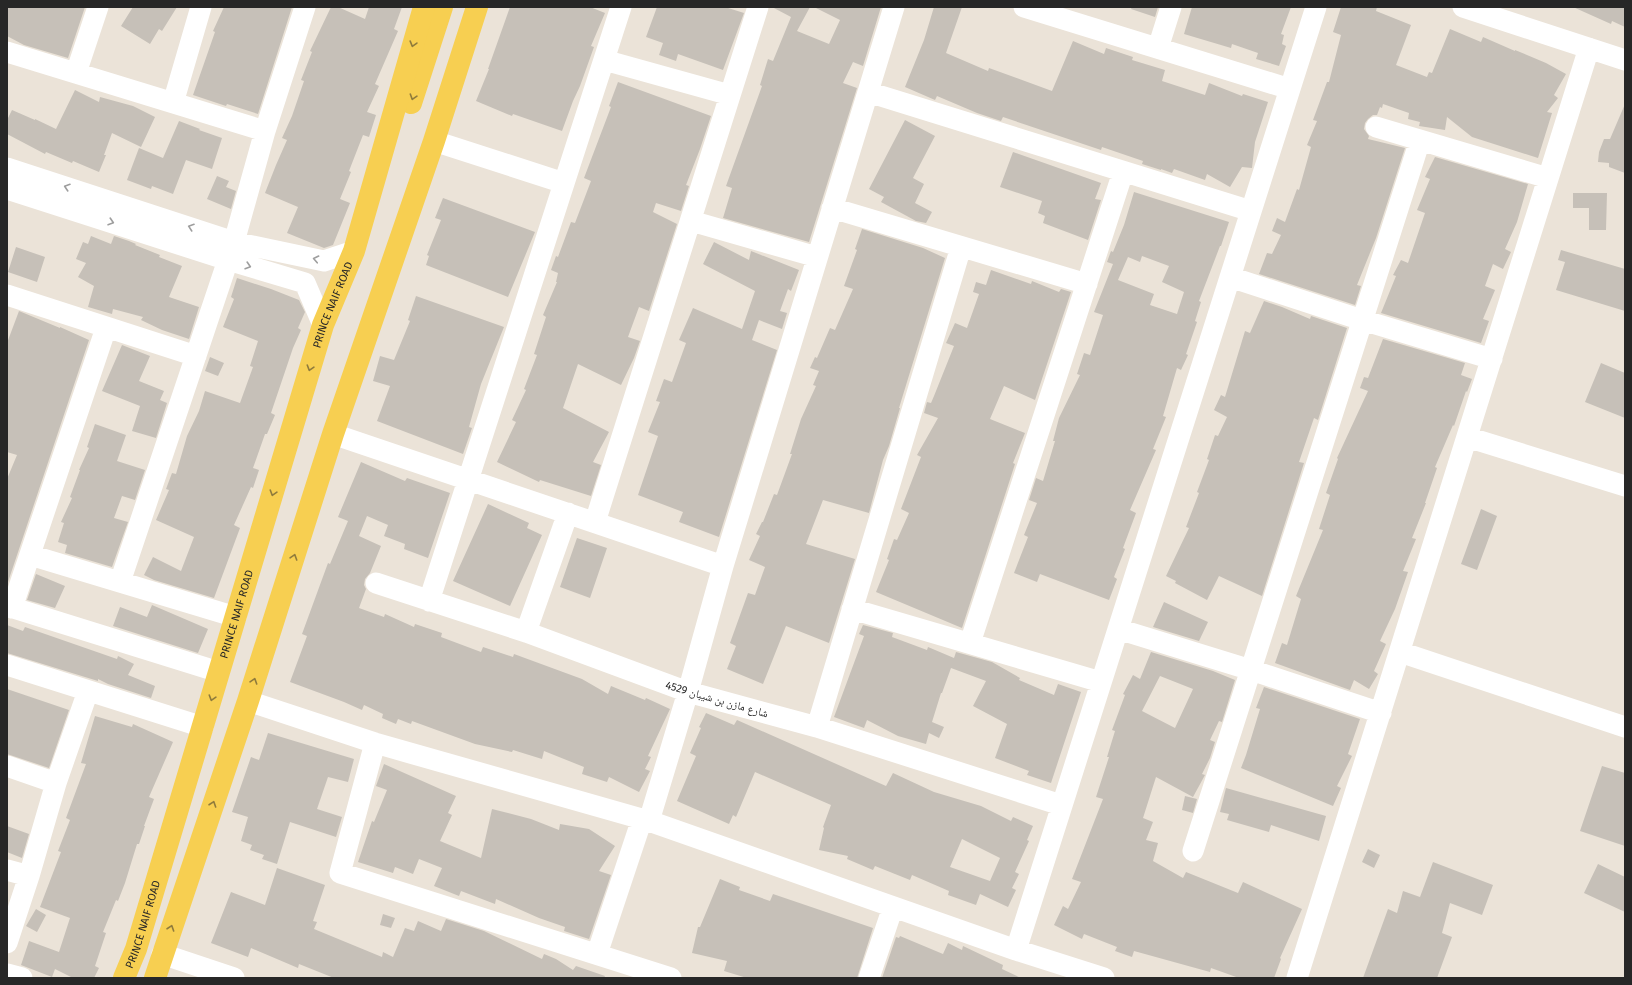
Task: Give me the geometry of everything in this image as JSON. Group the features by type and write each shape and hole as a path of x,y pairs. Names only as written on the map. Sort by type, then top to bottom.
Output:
{"main road":[{"name":"PRINCE NAIF ROAD","path":"354,251 424,7"},
{"name":"PRINCE NAIF ROAD","path":"124,978 136,949 323,325 403,128 442,7"},
{"path":"387,278 421,133 461,7"},
{"path":"155,978 248,701 333,434 434,141 477,7"}],"street":[{"path":"76,73 98,7"},
{"path":"173,103 201,7"},
{"path":"120,582 231,251 265,131 305,7"},
{"path":"429,601 621,7"},
{"path":"595,522 758,7"},
{"path":"597,954 645,820 688,692 723,566 894,7"},
{"path":"1024,7 1290,89"},
{"path":"1158,48 1171,7"},
{"path":"1016,950 1316,7"},
{"path":"1466,8 1625,60"},
{"path":"1297,978 1589,48"},
{"path":"7,52 265,131"},
{"path":"604,60 730,95"},
{"path":"868,92 1251,211"},
{"path":"1376,127 1548,178"},
{"path":"1193,851 1420,140"},
{"path":"434,141 564,183"},
{"path":"7,168 231,251 304,283 323,325"},
{"path":"970,643 1123,172"},
{"path":"7,189 231,251 324,261 354,251"},
{"path":"832,208 1087,284"},
{"path":"691,221 817,258"},
{"path":"817,727 962,247"},
{"path":"1230,277 1362,320 1492,359"},
{"path":"7,295 196,356"},
{"path":"106,328 30,555 10,607 220,672"},
{"path":"333,434 723,566"},
{"path":"1467,437 1625,486"},
{"path":"526,632 568,513"},
{"path":"30,555 236,617"},
{"name":"شارع مازن بن شيبان 4529","path":"376,583 526,632 688,692 817,727 1061,805"},
{"path":"852,609 1101,682"},
{"path":"1118,629 1251,670 1381,713"},
{"path":"1400,652 1625,727"},
{"path":"7,665 203,727"},
{"path":"7,943 29,876 56,783 88,691"},
{"path":"248,701 375,743 645,820 1016,950 1104,978"},
{"path":"375,743 340,874 671,978"},
{"path":"7,766 56,783"},
{"path":"7,870 29,876"},
{"path":"868,978 893,907"},
{"path":"162,954 219,976"},
{"path":"7,974 22,978"}],"building":[{"path":"7,7 85,7 68,58 24,45 7,36"},
{"path":"133,7 177,7 162,31 159,29 150,44 121,26"},
{"path":"224,7 292,7 258,114 227,104 226,106 193,95 215,32 213,31"},
{"path":"331,7 338,7 365,19 369,7 402,7 394,29 398,31 375,84 379,86 367,112 376,115 369,137 363,135 349,171 351,172 340,199 350,203 333,245 324,248 287,233 298,207 265,193 287,140 282,138 292,116 304,81 301,80 312,52 310,51"},
{"path":"510,7 590,7 605,13 591,46 594,47 562,131 513,114 512,116 476,101 489,69"},
{"path":"657,7 725,7 744,13 723,70 678,54 676,61 659,55 663,43 646,37"},
{"path":"772,7 810,7 797,31 829,44 840,20 814,7 881,7 863,66 853,62 843,83 857,88 809,242 723,218 732,188 726,186 762,86 760,85 768,59 773,61 791,17"},
{"path":"934,7 962,7 946,53 988,71 989,68 1052,91 1073,41 1104,54 1106,48 1133,57 1132,60 1165,70 1162,81 1205,95 1209,83 1242,96 1243,94 1268,102 1255,142 1252,168 1242,167 1230,187 1207,174 1205,180 1174,169 1172,173 1161,170 1142,164 1143,161 1102,147 1101,150 1003,117 1001,121 977,113 937,96 935,100 905,87 924,40"},
{"path":"1132,7 1158,7 1155,17 1131,9"},
{"path":"1192,7 1291,7 1281,34 1284,35 1282,44 1286,46 1279,66 1256,59 1258,53 1232,44 1231,48 1184,34"},
{"path":"1341,7 1377,7 1376,11 1411,25 1396,65 1427,77 1429,72 1432,73 1450,29 1481,42 1483,37 1546,63 1566,74 1554,95 1558,98 1547,112 1552,113 1538,158 1472,137 1447,117 1445,130 1419,126 1420,122 1408,119 1409,113 1383,104 1377,115 1373,115 1368,119 1365,123 1364,129 1369,136 1368,139 1405,148 1376,238 1357,285 1361,286 1355,305 1259,274 1267,253 1272,254 1281,235 1272,231 1277,218 1285,222 1297,189 1299,190 1311,147 1307,145 1317,121 1313,120 1327,82 1329,82 1341,35 1333,32"},
{"path":"1573,7 1625,7 1625,27 1612,21 1611,24"},
{"path":"618,82 711,116 686,185 689,186 681,211 656,203 653,212 677,224 649,311 639,307 628,337 640,341 634,358 621,385 578,364 563,408 609,432 593,462 601,465 591,496 540,480 539,482 497,462 516,422 512,420 526,390 524,389 537,355 534,354 546,317 543,315 557,282 558,273 551,270 556,256 558,257 571,222 575,223 591,181 584,178 611,107 609,106"},
{"path":"75,90 99,102 100,97 133,106 155,117 141,147 112,133 104,155 106,155 99,172 46,152 45,154 7,134 7,120 12,110 56,129"},
{"path":"1625,104 1625,173 1609,167 1609,163 1598,162 1599,152 1604,139 1610,139"},
{"path":"905,120 935,136 913,178 924,184 915,203 932,212 926,223 916,221 881,202 884,197 869,189"},
{"path":"179,121 222,138 212,169 186,160 173,194 152,186 151,189 127,180 139,148 163,158"},
{"path":"1013,152 1101,183 1095,199 1101,200 1088,240 1043,223 1045,216 1038,213 1042,201 1000,187"},
{"path":"1435,157 1528,184 1517,222 1505,249 1511,252 1503,269 1493,264 1485,286 1495,290 1483,319 1489,321 1481,343 1381,313 1396,276 1393,275 1401,260 1408,263 1425,213 1417,210 1430,179 1425,177"},
{"path":"217,176 229,181 226,187 236,191 231,209 207,199"},
{"path":"1134,192 1229,222 1199,301 1201,302 1195,321 1197,322 1186,354 1188,355 1181,370 1177,368 1163,416 1166,417 1153,449 1156,450 1130,510 1136,513 1123,548 1125,549 1114,577 1117,579 1109,600 1040,574 1037,582 1014,573 1028,537 1024,535 1037,503 1029,500 1036,478 1043,481 1055,441 1053,441 1059,418 1080,375 1077,374 1084,353 1090,355 1103,315 1094,312 1113,264 1107,262 1111,251 1113,252 1124,225","holes":["1142,256 1169,266 1162,282 1184,292 1177,314 1150,305 1154,294 1118,280 1128,257 1140,262"]},
{"path":"1573,193 1607,193 1606,230 1589,230 1589,208 1573,208"},
{"path":"443,198 535,232 508,297 426,265 429,256 427,255 441,220 435,218"},
{"path":"862,229 923,248 945,258 899,408 889,446 883,460 869,513 823,500 806,544 855,559 829,643 786,626 763,684 727,669 736,646 730,643 748,593 755,595 765,567 749,560 760,536 756,534 763,522 774,494 777,495 792,454 790,454 801,419 816,386 813,385 819,371 810,368 815,357 817,358 830,328 835,330 853,289 844,286 857,250 855,249"},
{"path":"91,236 111,244 114,236 136,244 135,245 160,255 159,257 182,266 169,297 199,307 189,339 162,330 141,320 143,317 113,309 112,314 88,307 94,286 78,277 86,263 76,259 83,242 88,244"},
{"path":"714,242 749,260 751,251 799,270 791,291 788,289 780,311 787,313 782,329 759,320 752,340 777,350 719,537 679,522 683,512 638,495 658,436 648,432 660,402 656,401 664,379 672,382 686,343 679,340 693,308 742,329 755,291 703,264"},
{"path":"16,247 45,257 37,282 8,272"},
{"path":"1561,250 1625,269 1625,311 1556,290 1565,262 1558,260"},
{"path":"991,270 1031,284 1032,281 1059,292 1061,289 1071,292 1035,400 1004,386 990,419 1025,433 1013,463 1015,464 962,628 876,592 889,560 887,559 894,539 897,540 909,513 901,509 921,457 917,455 938,418 924,413 927,402 931,403 954,346 946,343 955,323 967,328 979,294 973,292 976,282 986,285"},
{"path":"237,278 299,300 305,312 298,328 301,330 293,348 271,413 275,415 267,434 265,434 253,468 259,470 253,488 251,487 234,525 240,528 214,598 154,580 144,575 153,557 181,571 194,537 156,520 169,490 166,489 172,473 176,474 187,436 199,411 205,391 240,403 253,367 250,366 258,341 223,327 234,299 231,297"},
{"path":"416,296 504,327 481,384 469,427 472,428 463,454 377,421 390,386 373,381 380,356 394,360 410,321 408,320"},
{"path":"1264,301 1310,319 1311,316 1347,328 1318,420 1314,418 1299,462 1304,463 1262,596 1219,576 1207,600 1175,583 1176,581 1166,576 1189,528 1186,527 1199,493 1197,492 1209,460 1207,459 1215,435 1218,436 1227,417 1214,410 1221,395 1225,397 1245,331 1250,333"},
{"path":"19,311 89,340 7,585 7,479 17,455 7,452 7,343"},
{"path":"1383,339 1465,363 1461,375 1472,379 1467,392 1466,391 1454,426 1453,425 1435,467 1437,468 1426,503 1412,538 1416,539 1403,571 1408,572 1395,609 1380,641 1386,644 1374,671 1378,674 1369,689 1354,680 1350,690 1275,663 1282,643 1287,645 1301,599 1296,596 1323,530 1319,529 1330,495 1326,493 1338,459 1337,458 1368,391 1360,388 1364,377 1368,378"},
{"path":"122,345 150,356 139,381 164,391 160,400 167,403 156,438 132,431 140,406 102,391"},
{"path":"210,357 224,363 218,376 205,371"},
{"path":"1601,363 1625,373 1625,418 1585,402"},
{"path":"95,424 126,435 117,461 145,470 135,500 122,496 114,518 128,522 112,567 65,553 67,545 58,542 64,523 61,522 72,498 70,497 79,470 89,448 87,447"},
{"path":"361,462 405,481 407,478 450,493 428,558 404,549 405,544 384,536 388,525 367,516 359,536 381,546 370,573 365,579 364,585 366,589 359,608 384,617 385,614 414,627 415,624 442,633 441,637 481,652 483,647 513,657 514,654 582,679 608,694 611,686 645,700 646,698 670,709 648,756 651,757 645,769 650,771 639,792 609,777 607,782 582,774 584,767 544,751 542,759 513,750 512,752 475,744 412,721 411,724 398,719 396,724 382,718 383,714 364,705 362,710 290,682 307,636 302,634 328,563 330,564 348,521 338,517"},
{"path":"488,504 529,523 527,528 542,535 510,606 453,581"},
{"path":"1481,509 1497,516 1477,570 1461,564"},
{"path":"577,538 607,548 590,598 560,587"},
{"path":"36,574 65,586 55,608 27,600"},
{"path":"1164,602 1208,622 1199,641 1153,627"},
{"path":"152,605 208,629 198,653 113,626 120,607 147,617"},
{"path":"7,625 23,631 25,627 117,659 118,656 134,664 128,675 155,686 151,698 108,684 98,679 98,681 7,653"},
{"path":"863,625 893,633 892,637 927,650 928,647 954,658 956,652 992,662 1020,678 1019,680 1054,695 1058,684 1081,692 1051,783 1027,775 1029,771 995,758 1007,724 973,706 986,681 951,668 932,722 944,727 939,738 929,733 926,744 898,736 867,720 864,728 834,717 864,636 859,634"},
{"path":"1151,652 1213,671 1235,680 1222,722 1219,721 1210,740 1215,742 1210,758 1202,774 1205,775 1193,797 1156,777 1143,818 1153,822 1146,840 1158,843 1153,861 1183,878 1186,872 1238,893 1243,882 1302,909 1280,958 1281,959 1274,978 1239,978 1211,968 1210,972 1134,951 1132,957 1115,951 1117,947 1084,934 1082,939 1054,925 1063,906 1068,909 1081,882 1072,879 1103,799 1096,797 1109,757 1107,757 1115,731 1112,730 1125,695 1123,694 1133,675 1140,679","holes":["1160,676 1193,689 1175,728 1142,711"]},
{"path":"1264,687 1360,719 1348,754 1352,756 1337,786 1341,788 1333,806 1241,768 1260,709 1256,708"},
{"path":"7,689 69,710 49,768 7,754"},
{"path":"706,713 734,725 737,720 886,786 893,773 934,792 981,806 1011,821 1013,817 1033,826 1027,840 1029,841 1015,872 1019,874 1012,888 1016,890 1008,907 980,894 976,905 948,895 949,891 912,875 910,880 875,866 873,870 847,859 848,856 819,850 823,827 831,805 755,772 736,817 733,815 729,824 677,801 696,756 690,753 701,728 699,727","holes":["962,839 1000,858 990,881 950,867"]},
{"path":"95,716 132,727 133,724 173,742 149,797 154,799 139,844 137,844 125,883 118,901 116,900 103,932 106,933 95,966 99,968 94,978 73,978 55,969 52,977 21,965 29,941 59,952 70,918 40,907 61,852 58,851 70,820 66,818 86,764 81,763"},
{"path":"268,733 354,759 348,782 328,777 317,809 342,817 336,837 290,822 277,864 262,859 264,855 250,850 252,845 241,841 248,817 232,812 251,757 259,760"},
{"path":"384,764 456,796 448,813 452,815 440,841 481,858 492,809 531,819 559,830 560,824 589,829 615,846 599,871 611,875 589,939 564,931 565,927 539,918 496,899 495,904 461,891 459,896 434,886 442,868 419,859 413,874 395,867 393,873 358,862 372,821 374,822 387,790 376,786"},
{"path":"1602,766 1625,773 1625,846 1580,831"},
{"path":"1226,788 1326,816 1319,841 1271,825 1269,832 1227,820 1229,814 1220,812"},
{"path":"1185,796 1197,799 1193,813 1182,810"},
{"path":"7,826 29,834 22,858 7,852"},
{"path":"1368,849 1380,855 1374,868 1362,862"},
{"path":"1433,862 1493,885 1482,915 1450,903 1442,933 1452,937 1437,978 1363,978 1388,909 1397,913 1403,891 1420,897"},
{"path":"1598,864 1625,877 1625,912 1584,893"},
{"path":"277,868 325,885 313,921 317,922 314,929 382,957 383,952 393,957 405,928 414,931 418,921 441,931 446,919 484,931 542,959 544,954 556,959 573,970 576,966 605,976 604,978 334,978 299,964 298,968 251,948 248,957 211,943 231,892 265,905"},
{"path":"720,879 740,887 739,890 770,901 773,894 873,928 857,978 747,978 724,971 727,961 692,953 698,927 700,927"},
{"path":"36,909 46,915 37,932 26,926"},
{"path":"383,914 395,918 391,928 380,925"},
{"path":"900,936 943,954 948,943 962,950 963,946 1003,965 1002,969 1021,978 882,978 896,937 899,938"}]}
